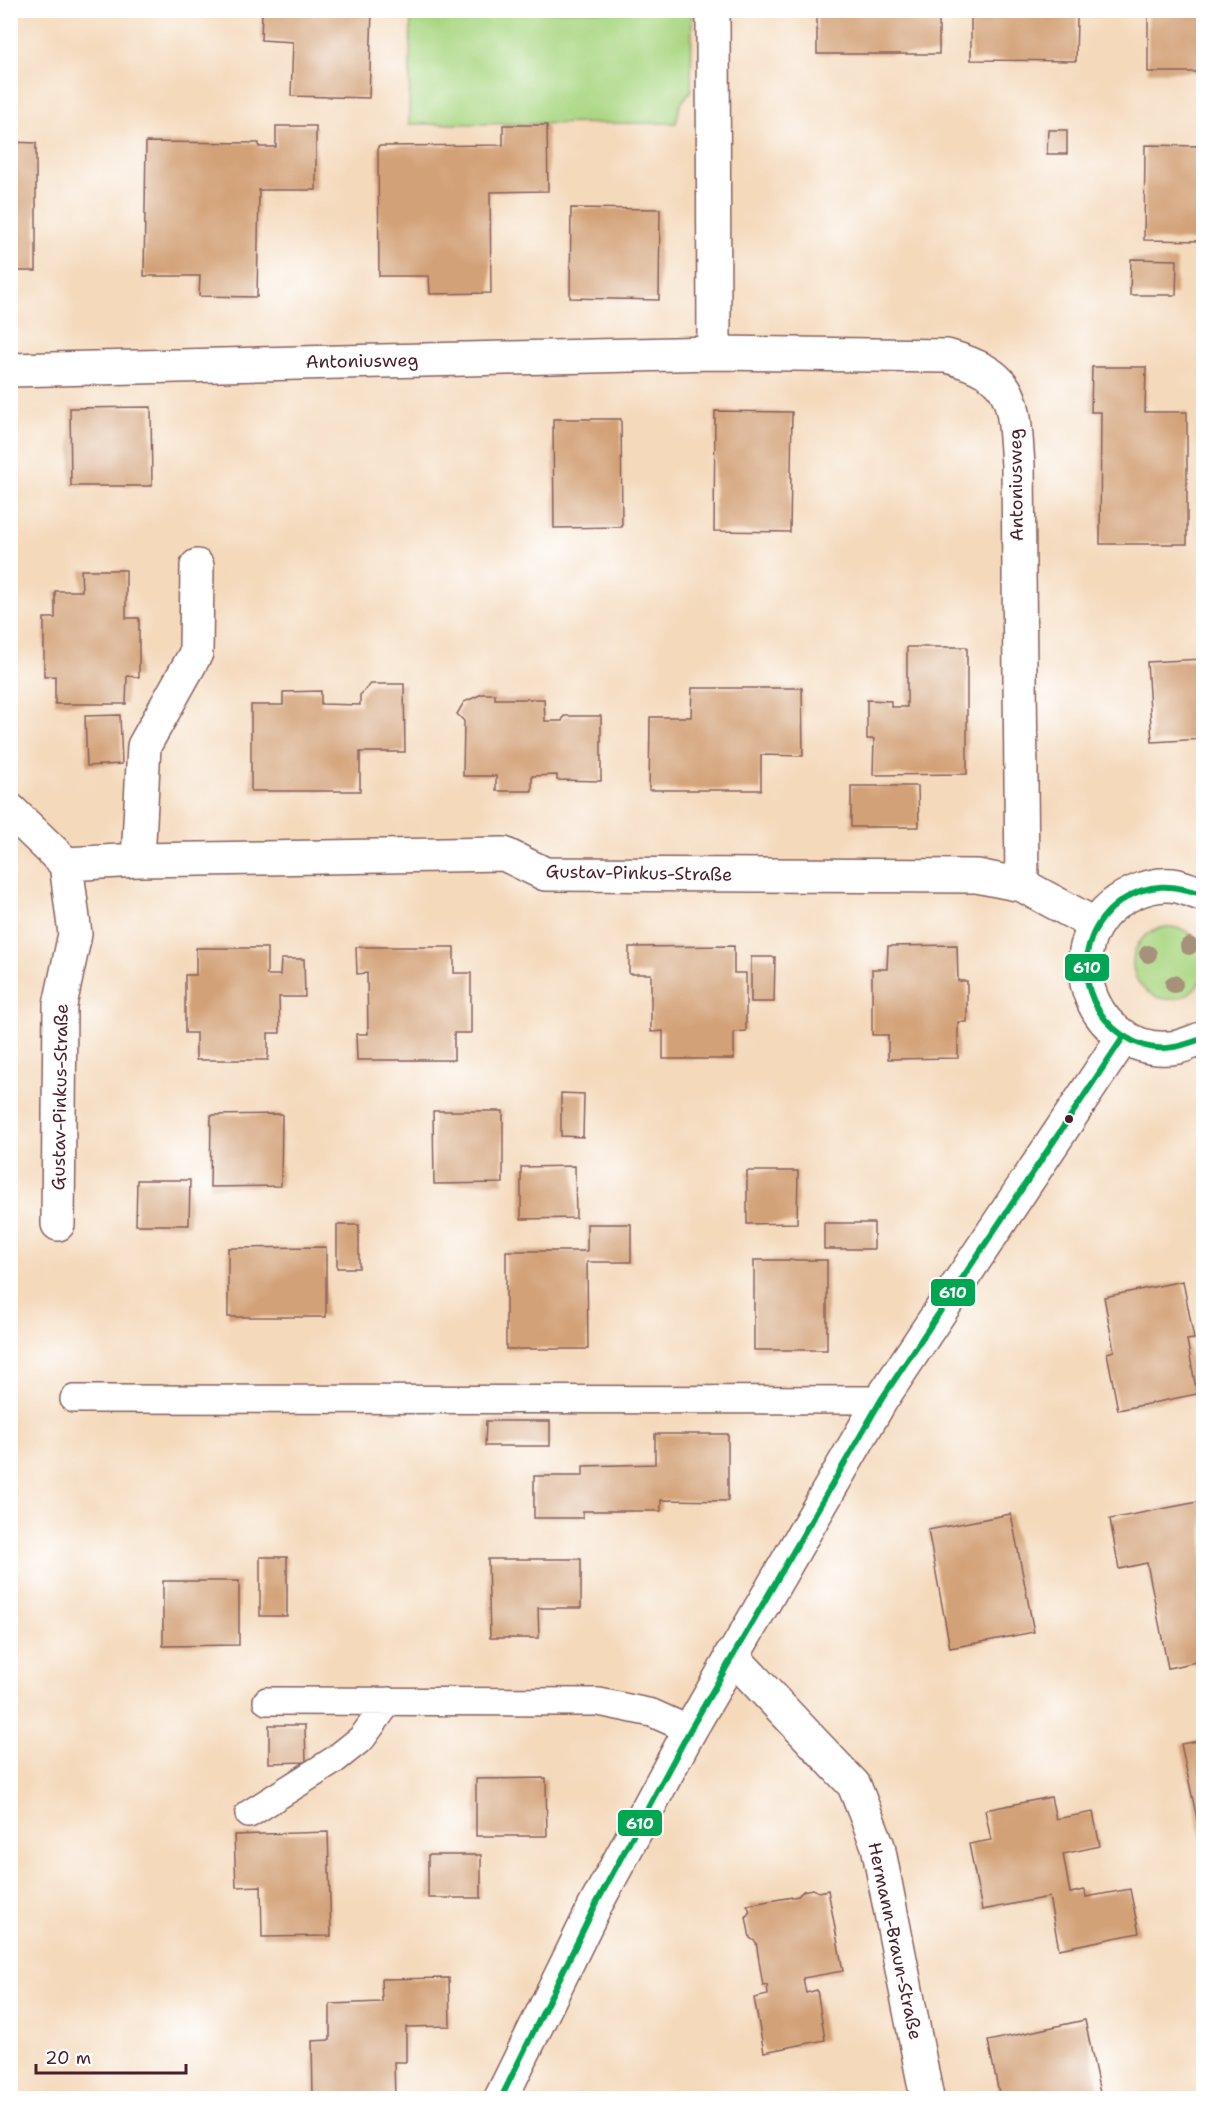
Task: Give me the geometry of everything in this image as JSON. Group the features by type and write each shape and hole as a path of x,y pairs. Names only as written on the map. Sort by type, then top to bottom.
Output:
{"street":[{"path":"713,10 714,353"},
{"name":"Antoniusweg","path":"10,370 714,353 946,356 976,364 998,379 1010,399 1015,419 1018,465 1022,885"},
{"path":"138,860 144,746 196,652 196,566"},
{"path":"10,810 66,864"},
{"name":"Gustav-Pinkus-Straße","path":"58,1224 60,1005 75,934 66,864 138,860 504,854 545,874 977,876 1022,885 1096,925"},
{"path":"1203,895 1177,886 1146,888 1116,901 1096,925 1086,948 1084,974 1090,998 1104,1020 1124,1036 1150,1046 1177,1047 1203,1038"},
{"path":"501,2098 595,1906 731,1655 881,1400 1124,1036"},
{"name":"Hermann-Braun-Straße","path":"731,1655 854,1785 878,1846 927,2098"}],"lane":[{"path":"74,1399 881,1400"},
{"path":"267,1701 598,1702 652,1713 690,1730"},
{"path":"249,1814 333,1761 362,1738 389,1701"}],"green space":[{"path":"411,11 692,11 691,90 680,105 676,123 409,124"},
{"path":"1176,927 1195,937 1203,949 1205,963 1203,977 1195,989 1183,997 1162,999 1143,989 1135,977 1133,956 1143,937 1155,929"}],"building":[{"path":"262,10 372,10 369,98 291,96 293,42 261,40"},
{"path":"817,10 939,10 939,54 817,54"},
{"path":"948,10 1101,10 1101,17 1077,17 1076,61 971,60 971,17 948,16"},
{"path":"1148,10 1203,10 1203,84 1200,84 1200,72 1148,72"},
{"path":"503,125 547,125 548,191 490,192 491,293 430,294 429,276 379,276 378,146 503,145"},
{"path":"276,126 316,126 316,190 259,190 257,297 199,296 200,276 144,276 146,142 259,143 259,147 276,147"},
{"path":"1048,130 1067,130 1067,154 1047,154"},
{"path":"10,142 36,143 36,271 10,271"},
{"path":"1145,145 1203,146 1203,241 1144,240"},
{"path":"571,208 660,209 659,300 570,298"},
{"path":"1131,259 1177,260 1176,295 1130,295"},
{"path":"1092,367 1146,367 1145,412 1187,412 1187,544 1100,544 1101,412 1091,412"},
{"path":"151,407 152,486 71,486 70,408"},
{"path":"715,411 792,412 790,532 714,531"},
{"path":"553,419 621,419 622,527 554,528"},
{"path":"81,570 126,570 126,618 139,618 139,677 127,676 126,704 55,704 55,676 44,677 44,618 55,618 55,591 82,591"},
{"path":"907,647 967,647 967,774 873,775 874,739 867,739 867,700 891,701 891,707 907,707"},
{"path":"1203,659 1203,739 1152,742 1147,662"},
{"path":"371,684 404,684 405,752 360,752 360,791 251,791 251,705 283,705 283,692 321,691 321,704 360,705 360,695"},
{"path":"692,688 802,688 803,756 761,755 761,790 649,790 650,717 691,717"},
{"path":"482,694 495,694 495,699 544,699 545,721 562,721 564,716 601,716 601,781 557,780 557,775 532,776 532,791 496,791 496,776 463,776 464,721 457,714 464,702"},
{"path":"120,715 122,764 87,766 85,716"},
{"path":"851,786 918,786 919,827 851,827"},
{"path":"957,945 958,981 967,981 967,1022 958,1022 958,1058 888,1059 888,1035 872,1035 872,969 887,969 888,946"},
{"path":"734,946 734,973 746,973 746,1031 734,1032 734,1059 663,1059 663,1031 651,1032 651,974 629,974 629,947"},
{"path":"356,947 454,947 454,973 471,973 471,1033 454,1033 454,1060 357,1060 356,1034 368,1034 367,973 357,974"},
{"path":"196,948 267,948 267,975 280,975 281,959 304,959 305,997 279,997 280,1033 268,1033 268,1060 196,1060 196,1033 185,1033 185,975 196,975"},
{"path":"751,957 775,957 774,1002 751,1002"},
{"path":"561,1093 584,1094 583,1137 561,1136"},
{"path":"433,1111 503,1111 503,1183 434,1184"},
{"path":"282,1114 281,1186 210,1187 211,1115"},
{"path":"575,1166 576,1218 521,1219 521,1167"},
{"path":"747,1171 798,1171 797,1223 747,1224"},
{"path":"137,1180 190,1180 189,1225 136,1225"},
{"path":"824,1223 874,1223 874,1249 824,1249"},
{"path":"587,1224 631,1224 631,1262 587,1262 588,1349 506,1349 506,1251 587,1251"},
{"path":"337,1225 359,1225 359,1268 337,1268"},
{"path":"326,1247 326,1317 228,1317 228,1248"},
{"path":"754,1260 827,1260 827,1350 754,1350"},
{"path":"1183,1281 1194,1339 1187,1340 1197,1394 1118,1410 1107,1353 1114,1351 1104,1297"},
{"path":"486,1421 550,1421 550,1446 485,1446"},
{"path":"655,1434 728,1434 728,1501 661,1500 661,1511 583,1511 583,1518 534,1518 534,1476 583,1476 583,1466 655,1464"},
{"path":"1203,1501 1203,1688 1201,1688 1196,1662 1168,1668 1147,1563 1119,1569 1110,1519"},
{"path":"1011,1514 1034,1632 950,1648 928,1530"},
{"path":"260,1557 287,1557 287,1616 260,1616"},
{"path":"488,1559 581,1559 581,1608 538,1608 539,1638 490,1638"},
{"path":"163,1581 239,1581 239,1645 163,1646"},
{"path":"269,1725 305,1725 306,1762 269,1763"},
{"path":"1203,1740 1203,1843 1202,1843 1181,1744"},
{"path":"546,1778 547,1836 476,1836 476,1779"},
{"path":"1051,1797 1056,1819 1093,1812 1100,1846 1063,1854 1070,1893 1085,1890 1086,1897 1130,1889 1139,1933 1059,1949 1049,1897 982,1910 969,1844 991,1840 985,1810"},
{"path":"328,1832 331,1936 262,1937 261,1886 236,1887 234,1835"},
{"path":"428,1855 481,1855 481,1898 428,1898"},
{"path":"812,1889 819,1892 828,1890 843,1971 803,1978 806,1993 817,1990 825,2040 764,2052 754,1998 768,1995 767,1985 763,1986 756,1942 750,1938 746,1917 750,1911 747,1905 798,1896 803,1891"},
{"path":"449,1978 450,2026 406,2027 406,2062 394,2062 395,2098 313,2098 312,2041 330,2040 330,2004 382,2002 381,1979"},
{"path":"1085,2020 1101,2098 1000,2098 988,2041"}],"transit line":[{"name":"610","path":"1204,895 1171,887 1151,888 1131,895 1103,918 1092,938 1086,959 1087,981 1094,1001 1106,1020 1123,1035 1152,1048 1167,1048 1204,1038"},
{"name":"610","path":"501,2098 595,1906 690,1730 881,1400 1124,1036"}]}
